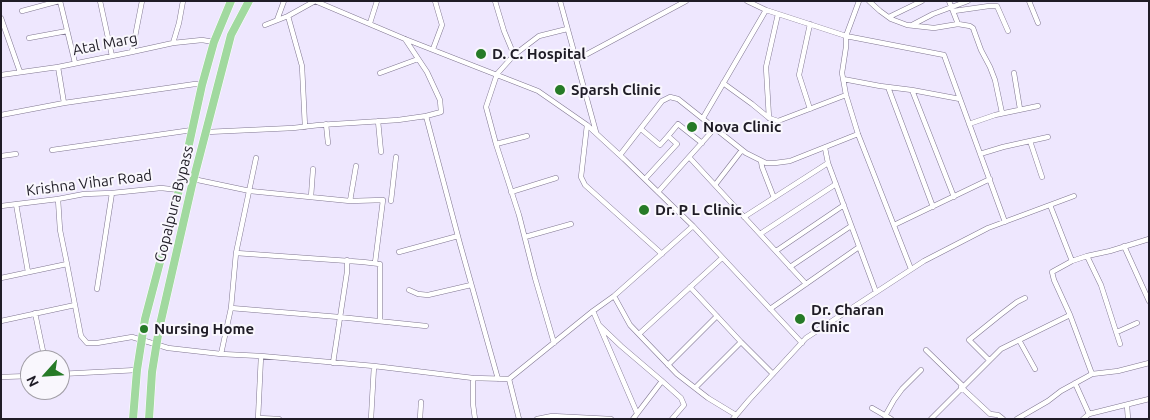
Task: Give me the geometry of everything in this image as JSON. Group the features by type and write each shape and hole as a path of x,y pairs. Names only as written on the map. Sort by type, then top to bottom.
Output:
{"main road":[{"name":"Gopalpura Bypass","path":"133,419 137,370 145,319 178,190 202,84 214,42 231,1"},
{"name":"Gopalpura Bypass","path":"149,419 152,372 159,329 194,179 231,35 249,1"}],"street":[{"path":"22,10 59,1 75,63"},
{"path":"100,1 112,56"},
{"path":"132,52 142,1"},
{"path":"173,43 183,1"},
{"path":"277,20 284,1"},
{"path":"265,25 288,16 315,1 538,91 587,125 620,155 693,226 802,342"},
{"path":"370,23 377,1"},
{"path":"433,48 442,25 435,1"},
{"path":"495,1 514,55"},
{"path":"560,1 596,133"},
{"path":"576,60 686,1"},
{"path":"747,1 766,10 846,36 944,55 1005,222"},
{"path":"859,1 846,36 843,80 858,134 911,269"},
{"path":"869,1 889,17 907,25 934,28 958,24 970,26 974,31 980,50 995,80 1002,113"},
{"path":"889,17 922,1"},
{"path":"949,1 958,24"},
{"path":"953,9 968,1"},
{"path":"1029,1 1038,23"},
{"path":"912,26 933,14 953,9 997,6 1008,30"},
{"path":"702,118 766,10"},
{"path":"769,118 766,68 778,14"},
{"path":"288,16 302,66 305,127"},
{"path":"1,18 20,72"},
{"path":"810,24 799,75 810,109"},
{"path":"554,343 486,107 497,74 514,55 539,36 567,29"},
{"path":"29,38 67,31"},
{"path":"207,132 398,120 441,112 440,100 427,72 405,38"},
{"name":"Atal Marg","path":"1,75 58,67 173,43 202,40 214,42"},
{"path":"380,73 418,59"},
{"path":"58,67 64,103"},
{"path":"1014,73 1020,109"},
{"path":"843,80 960,99"},
{"path":"723,83 769,118 778,121 846,95"},
{"path":"1,114 64,103 202,84"},
{"path":"888,87 933,206"},
{"path":"912,90 954,197"},
{"path":"620,155 662,101 670,97 678,99 742,150 766,163 775,164 790,161 858,134"},
{"path":"969,124 1002,113 1038,106"},
{"path":"426,116 498,379"},
{"path":"378,121 381,152"},
{"path":"326,124 328,143"},
{"path":"640,129 660,145 678,124 702,143"},
{"path":"587,125 581,177 585,185 662,254"},
{"path":"658,192 715,128"},
{"path":"52,150 192,130"},
{"path":"496,144 527,136"},
{"path":"645,179 677,144 668,136"},
{"path":"980,154 1048,137"},
{"path":"1030,141 1042,177"},
{"path":"824,148 876,292"},
{"path":"715,185 742,150"},
{"path":"1,156 16,154"},
{"path":"194,179 250,191 350,201 393,201 396,157"},
{"path":"689,157 806,284"},
{"path":"221,354 231,308 236,253 256,158"},
{"path":"761,161 774,198"},
{"path":"744,217 828,163"},
{"path":"350,201 356,166"},
{"path":"311,197 313,169"},
{"path":"511,192 556,178"},
{"path":"894,225 990,179"},
{"path":"760,234 836,184"},
{"name":"Krishna Vihar Road","path":"1,206 84,194 161,188 178,190"},
{"path":"96,289 112,193"},
{"path":"614,296 630,325 668,365 695,388 735,417 806,338 911,269 986,229 1074,196"},
{"path":"58,199 60,230 81,336 86,342 97,343 132,337 168,348 374,366 473,378 509,379 614,296 693,226"},
{"path":"375,263 383,200"},
{"path":"16,204 28,272"},
{"path":"776,251 844,205"},
{"path":"1050,205 1072,261"},
{"path":"525,238 571,224"},
{"path":"790,267 852,226"},
{"path":"399,252 458,236"},
{"path":"1092,374 1052,272 1072,261 1149,239"},
{"path":"1124,246 1149,301"},
{"path":"770,309 859,247"},
{"path":"236,253 380,264 380,321"},
{"path":"1087,256 1101,285 1120,344"},
{"path":"638,334 722,258"},
{"path":"333,363 347,272 347,260"},
{"path":"1,278 67,264"},
{"path":"409,290 418,294 428,294 472,285"},
{"path":"690,287 773,374"},
{"path":"989,360 969,340 1017,302 1025,298"},
{"path":"1,321 75,304"},
{"path":"231,308 426,326"},
{"path":"596,309 600,325 637,413"},
{"path":"35,313 43,350"},
{"path":"931,419 1001,349 1070,315"},
{"path":"668,365 717,316"},
{"path":"1116,332 1137,324"},
{"path":"600,325 680,398 684,405 672,419"},
{"path":"1018,340 1035,369"},
{"path":"695,388 741,342"},
{"path":"926,350 962,386 988,416 998,415 1003,419"},
{"path":"262,356 258,418 279,419"},
{"path":"1016,419 1060,391 1092,374 1118,371 1149,363"},
{"path":"371,419 374,366"},
{"path":"70,373 137,370"},
{"path":"885,416 902,389 921,370"},
{"path":"1,377 20,376"},
{"path":"473,378 475,419"},
{"path":"509,379 520,419"},
{"path":"633,419 662,381"},
{"path":"1075,383 1089,414"},
{"path":"1084,419 1089,414 1149,399"},
{"path":"420,419 421,402"},
{"path":"1127,405 1128,419"},
{"path":"872,408 890,419"},
{"path":"537,419 552,416 610,419"},
{"path":"126,419 133,419"}],"place":[{"name":"D. C. Hospital","path":"481,54"},
{"name":"Sparsh Clinic","path":"560,90"},
{"name":"Nova Clinic","path":"692,127"},
{"name":"Dr. P L Clinic","path":"644,210"},
{"name":"Dr. Charan Clinic","path":"800,319"},
{"name":"Nursing Home","path":"144,329"}]}
